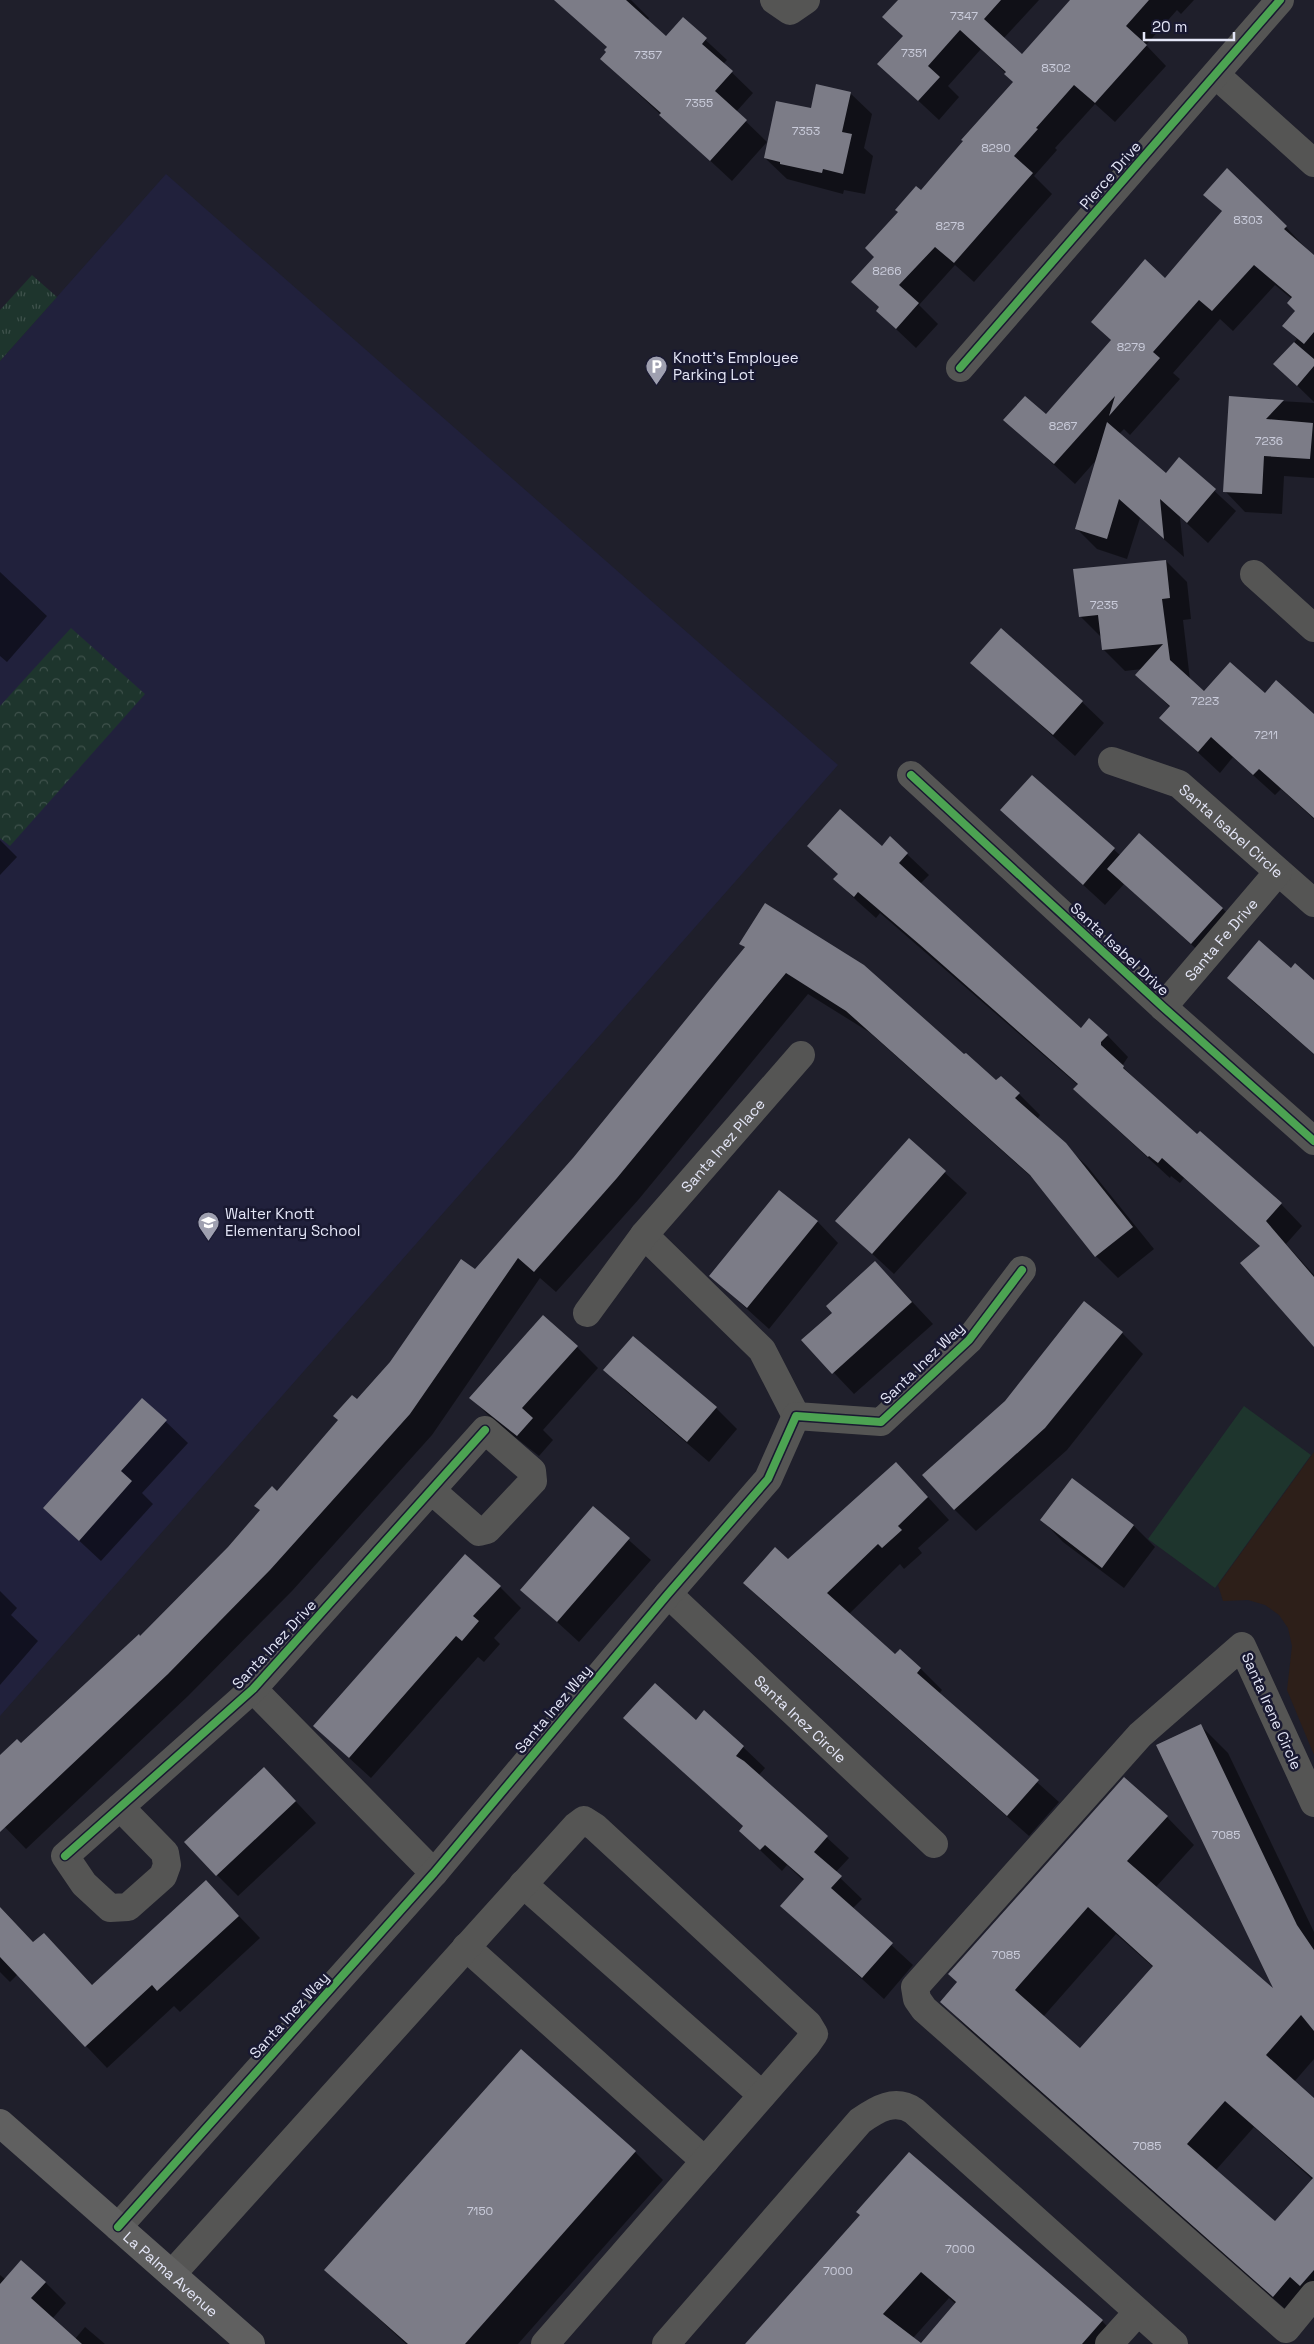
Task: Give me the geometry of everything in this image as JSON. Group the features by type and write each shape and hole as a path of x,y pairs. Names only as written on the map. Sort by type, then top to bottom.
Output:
{"main road":[{"name":"La Palma Avenue","path":"0,2123 251,2344"}],"street":[{"path":"774,0 790,11 806,0"},
{"name":"Pierce Drive","path":"960,368 1280,0"},
{"path":"1216,75 1314,163"},
{"path":"1254,574 1314,628"},
{"name":"Santa Isabel Circle","path":"1112,761 1179,784 1314,903"},
{"name":"Santa Isabel Drive","path":"911,775 1162,1007 1314,1141"},
{"name":"Santa Fe Drive","path":"1162,1007 1278,872"},
{"name":"Santa Inez Place","path":"587,1313 644,1235 801,1055"},
{"path":"644,1235 762,1350 796,1416"},
{"name":"Santa Inez Way","path":"118,2227 434,1873 668,1594 768,1479 796,1416 881,1422 968,1340 1022,1270"},
{"name":"Santa Inez Drive","path":"120,1807 165,1853 167,1865 163,1876 128,1907 110,1908 84,1884 65,1856 120,1807 253,1689 431,1490 485,1430 532,1471 533,1481 487,1530 479,1532 431,1490"},
{"name":"Santa Inez Circle","path":"668,1594 934,1844"},
{"name":"Santa Irene Circle","path":"1294,2337 924,2008 917,1999 915,1987 1140,1735 1242,1646 1314,1804"},
{"name":"Santa Inez Drive","path":"253,1689 434,1873"},
{"path":"172,2274 523,1884 576,1826 584,1820 595,1827 808,2024 814,2034 808,2044 545,2344"},
{"path":"523,1884 762,2095"},
{"path":"466,1947 704,2161"},
{"path":"666,2344 860,2121 877,2109 891,2105 906,2106 914,2111 1174,2344"},
{"path":"1294,2337 1314,2295"},
{"path":"1109,2344 1138,2312"}],"shaded area":[{"name":"Walter Knott Elementary School","path":"166,174 838,765 0,1716 0,361"},
{"path":"1314,1452 1314,1755 1287,1690 1292,1646 1288,1628 1279,1615 1265,1605 1248,1600 1223,1601 1218,1585"}],"green space":[{"path":"32,275 57,297 0,361 0,310"},
{"path":"71,628 145,694 10,846 0,838 0,706"},
{"path":"1244,1406 1311,1455 1215,1588 1148,1539"}],"building":[{"path":"554,0 626,0 666,36 683,17 707,38 702,44 733,71 715,91 747,120 710,161 659,115 661,113 600,59 606,52 604,50 607,47"},
{"path":"898,0 1001,0 984,19 1022,54 1070,0 1149,0 1126,26 1147,45 1095,103 1074,85 1014,156 1033,173 954,263 935,247 899,285 919,303 896,329 876,311 879,307 851,282 874,257 865,248 898,212 895,210 916,186 921,190 963,141 961,140 1013,82 1004,74 1006,72 960,30 928,66 940,77 918,101 877,64 903,36 882,17"},
{"path":"816,84 851,92 842,132 852,134 843,174 823,169 822,173 780,164 780,162 764,158 776,101 811,108"},
{"path":"1227,168 1287,226 1284,229 1314,255 1314,332 1304,344 1282,326 1295,311 1287,303 1292,297 1254,265 1212,311 1199,300 1153,352 1160,358 1109,416 1115,396 1054,464 1003,420 1025,396 1046,414 1111,340 1091,322 1145,259 1165,278 1222,211 1203,195"},
{"path":"1294,342 1314,359 1314,366 1297,386 1273,364"},
{"path":"1229,396 1284,400 1266,419 1313,423 1310,459 1264,456 1262,494 1223,492"},
{"path":"1107,422 1166,473 1179,457 1216,489 1187,523 1160,499 1164,539 1119,499 1107,539 1075,529"},
{"path":"1166,560 1170,598 1162,599 1170,660 1204,691 1230,662 1265,693 1276,680 1314,714 1314,818 1259,769 1253,775 1211,737 1198,752 1159,718 1170,706 1135,675 1163,644 1102,650 1098,615 1079,617 1073,569"},
{"path":"1001,628 1083,701 1053,735 970,663"},
{"path":"1032,775 1115,848 1083,885 1000,810"},
{"path":"840,809 882,846 890,836 908,853 899,863 1081,1028 1089,1018 1108,1035 1101,1042 1101,1045 1124,1066 1123,1068 1197,1134 1200,1131 1282,1203 1266,1221 1314,1277 1314,1347 1240,1263 1260,1246 1162,1158 1158,1163 1148,1157 1073,1089 1078,1084 919,944 858,892 854,897 833,879 838,874 807,846"},
{"path":"1139,833 1223,908 1191,944 1107,869"},
{"path":"765,903 864,965 996,1080 1001,1076 1020,1093 1015,1098 1066,1143 1133,1227 1095,1257 1030,1175 846,1011 786,973 617,1178 534,1272 518,1258 410,1414 270,1570 168,1674 0,1832 0,1755 17,1739 21,1743 139,1634 140,1636 228,1547 260,1510 254,1506 272,1486 277,1491 338,1420 333,1416 352,1395 357,1399 390,1362 461,1259 475,1269 573,1158 745,947 739,944"},
{"path":"1259,940 1291,968 1295,963 1314,980 1314,1054 1227,978"},
{"path":"909,1138 946,1171 872,1254 835,1221"},
{"path":"779,1190 818,1221 747,1308 709,1276"},
{"path":"875,1261 912,1302 832,1374 801,1340 832,1313 826,1306"},
{"path":"1084,1301 1123,1332 1045,1428 954,1510 922,1475 1005,1401"},
{"path":"543,1315 578,1346 522,1408 533,1418 517,1436 469,1398"},
{"path":"633,1336 717,1407 687,1442 603,1370"},
{"path":"142,1398 167,1420 121,1471 132,1481 79,1541 43,1508"},
{"path":"896,1462 928,1497 898,1526 902,1530 882,1548 878,1544 827,1593 895,1654 900,1649 921,1668 917,1673 1039,1780 1007,1816 743,1583 775,1547 788,1559"},
{"path":"1072,1478 1134,1525 1102,1568 1040,1520"},
{"path":"593,1506 630,1538 557,1622 520,1590"},
{"path":"465,1554 501,1586 473,1616 479,1621 462,1641 456,1636 349,1758 313,1726"},
{"path":"655,1683 696,1720 704,1710 744,1746 736,1756 828,1836 814,1852 842,1876 831,1888 893,1943 862,1978 780,1906 804,1879 765,1845 760,1850 739,1831 743,1826 623,1718"},
{"path":"1201,1724 1297,1925 1314,1950 1314,2031 1301,2015 1266,2055 1314,2098 1314,2270 1300,2286 1290,2277 1273,2297 940,2002 957,1982 948,1974 1124,1777 1168,1816 1127,1861 1273,1988 1156,1745","holes":["1088,1907 1153,1966 1080,2048 1015,1990","1225,2101 1313,2178 1275,2221 1187,2144"]},
{"path":"264,1767 296,1801 216,1876 184,1842"},
{"path":"206,1880 239,1916 157,1991 152,1985 85,2047 0,1957 0,1907 33,1942 44,1933 92,1985"},
{"path":"521,2049 636,2151 465,2344 408,2344 324,2270"},
{"path":"909,2152 1103,2320 1082,2344 745,2344 860,2215 856,2212","holes":["921,2272 956,2302 921,2343 883,2314"]},
{"path":"21,2260 46,2282 31,2298 82,2344 0,2344 0,2284"}],"cycle path":[{"path":"960,368 1280,0"},
{"path":"911,775 1163,1007 1314,1141"},
{"path":"118,2227 434,1873 668,1594 768,1479 796,1416 881,1422 969,1340 1022,1270"},
{"path":"65,1856 253,1689 485,1430"}],"place":[{"name":"Knott's Employee Parking Lot","path":"657,385"},
{"name":"Walter Knott Elementary School","path":"209,1241"}]}
